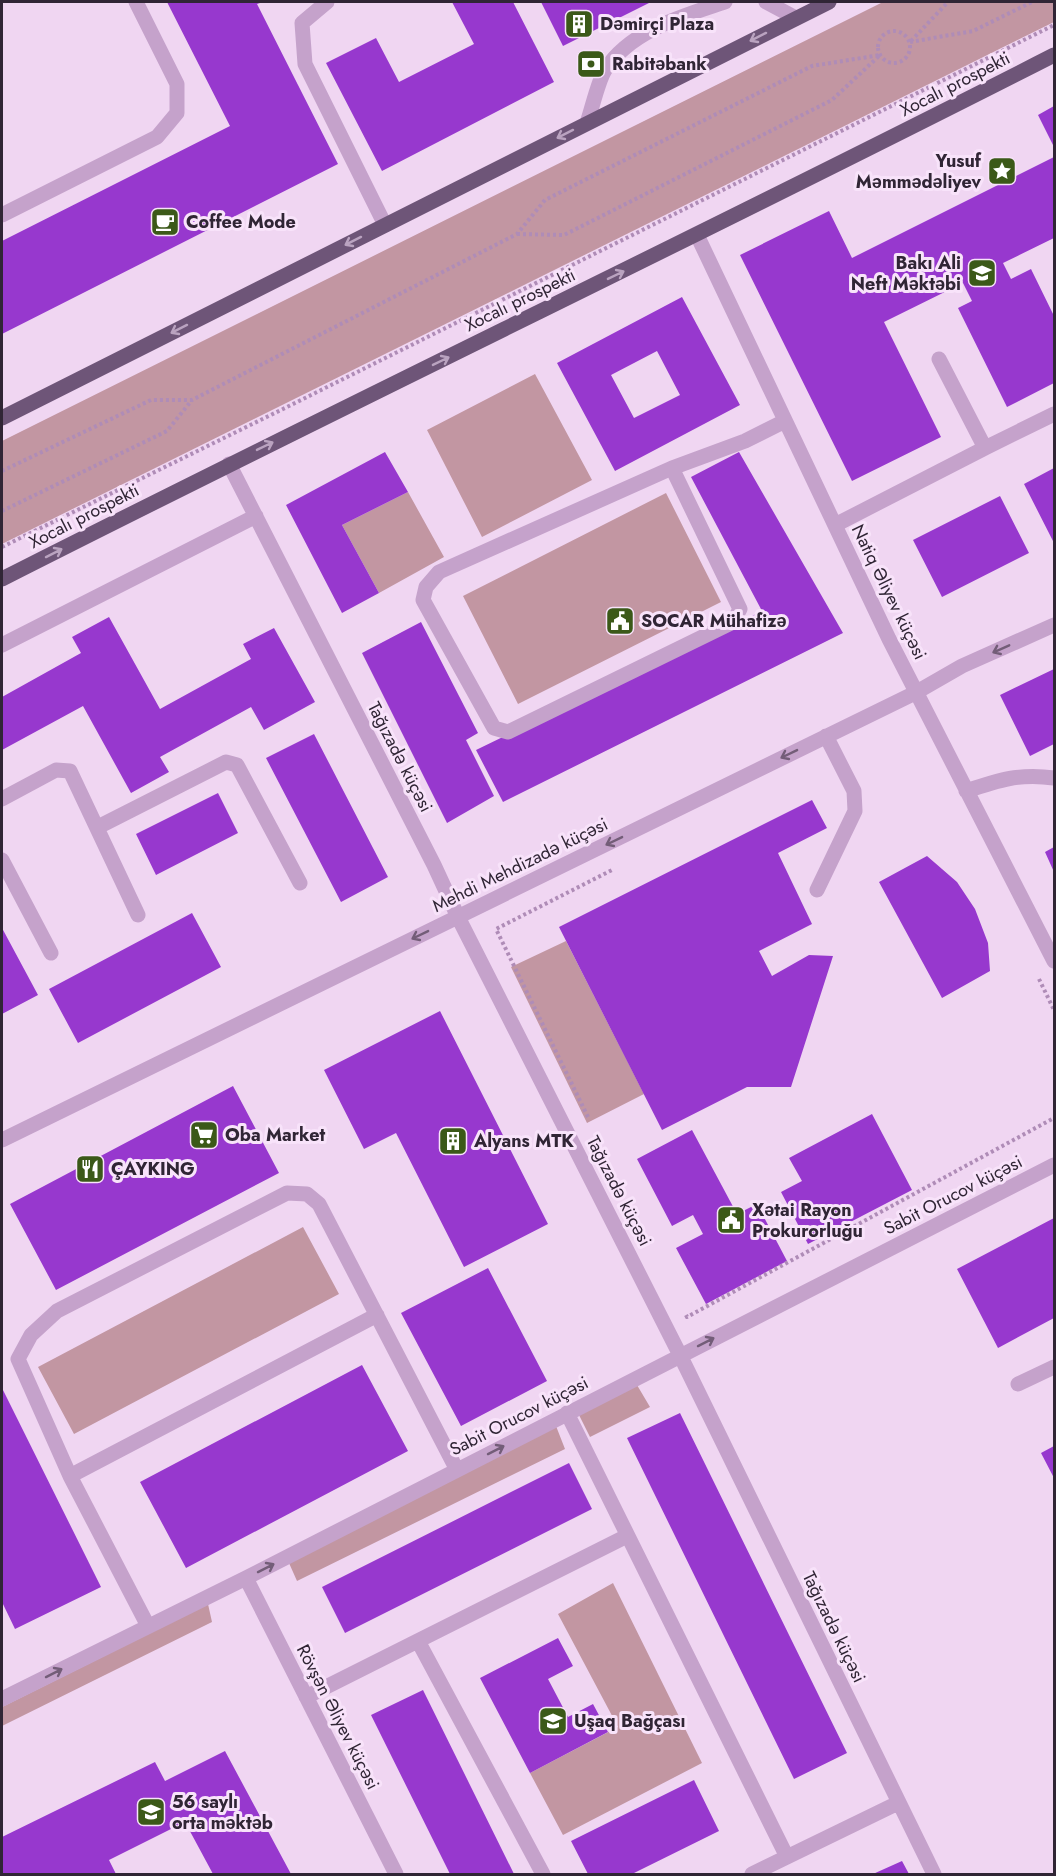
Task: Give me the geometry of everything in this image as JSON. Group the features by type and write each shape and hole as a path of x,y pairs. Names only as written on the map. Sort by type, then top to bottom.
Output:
{"main road":[{"path":"2,418 829,2"},
{"name":"Xocalı prospekti","path":"2,579 229,464 697,235 1054,55"}],"street":[{"path":"2,215 157,137 177,113 177,84 136,2"},
{"path":"327,2 302,23 305,64 385,225"},
{"path":"587,123 605,70 632,40 684,16 725,2"},
{"path":"766,2 796,18"},
{"name":"Natiq Əliyev küçəsi","path":"697,235 915,693 1054,961"},
{"path":"939,359 985,448"},
{"path":"835,525 1054,414"},
{"path":"672,468 740,609 733,622 508,732 494,728 423,600 426,587 439,572 672,468 745,441 785,421"},
{"name":"Tağızadə küçəsi","path":"229,464 434,865 458,917 680,1355 934,1875"},
{"path":"2,645 256,516"},
{"name":"Mehdi Mehdizadə küçəsi","path":"2,1140 915,693 962,666 1054,625"},
{"path":"817,890 855,811 854,791 826,736"},
{"path":"98,827 226,762 237,765 300,883"},
{"path":"2,799 56,770 70,771 138,915"},
{"path":"966,790 1007,778 1036,775 1054,778"},
{"path":"2,861 51,953"},
{"name":"Sabit Orucov küçəsi","path":"2,1699 246,1578 1054,1165"},
{"path":"148,1626 70,1476 18,1359 31,1335 57,1311 287,1193 307,1194 319,1204 457,1470"},
{"path":"70,1476 377,1315"},
{"path":"1018,1384 1054,1367"},
{"path":"567,1413 787,1857"},
{"path":"306,1697 627,1536"},
{"name":"Rövşən Əliyev küçəsi","path":"246,1578 396,1875"},
{"path":"418,1641 543,1875"},
{"path":"752,1875 898,1803"}],"path":[{"path":"910,42 948,2"},
{"path":"910,42 973,30 1032,2"},
{"path":"2,547 1054,25"},
{"path":"898,31 908,37 910,42 910,53 903,62 898,64 888,63 878,51 879,40 887,33 898,31"},
{"path":"2,510 167,431 192,400 518,234 544,200 812,66 880,56"},
{"path":"518,234 564,235 832,100 880,56"},
{"path":"2,471 151,400 192,400"},
{"path":"495,929 588,1118"},
{"path":"681,1306 687,1317 1054,1118"}],"shaded area":[{"path":"883,2 1054,2 1054,22 2,544 2,441"},
{"path":"535,374 592,480 482,537 427,430"},
{"path":"408,492 444,557 379,593 342,525"},
{"path":"666,493 721,602 518,704 463,596"},
{"path":"566,941 644,1094 587,1123 511,967"},
{"path":"303,1227 339,1294 74,1434 38,1367"},
{"path":"637,1385 650,1407 590,1437 579,1415"},
{"path":"556,1426 565,1449 297,1581 289,1563"},
{"path":"613,1583 702,1763 563,1835 530,1773 618,1727 558,1614"},
{"path":"208,1604 212,1622 2,1726 2,1707"}],"building":[{"path":"167,2 263,2 257,4 338,164 2,334 2,241 230,126"},
{"path":"452,2 513,2 554,82 382,171 326,63 376,38 399,82 474,44"},
{"name":"Dəmirçi Plaza","path":"541,2 651,2 563,46"},
{"path":"1054,106 1054,147 1038,115"},
{"path":"1054,157 1054,238 1003,263 1011,279 1031,269 1054,316 1054,383 1007,407 958,308 972,301 963,283 884,322 941,437 852,481 740,255 829,211 852,258"},
{"path":"682,297 740,405 615,471 557,363","holes":["657,351 680,395 634,418 611,375"]},
{"path":"385,452 408,492 342,525 379,593 342,613 286,505"},
{"path":"739,452 843,633 503,802 476,750 762,611 691,477"},
{"path":"1054,468 1054,543 1024,484"},
{"path":"1000,496 1029,553 942,597 913,540"},
{"path":"109,617 160,709 251,659 243,644 274,628 315,702 264,730 251,707 160,757 169,772 131,793 83,706 2,750 2,697 81,653 72,637"},
{"path":"421,622 478,733 466,740 494,796 447,823 362,653"},
{"path":"1054,669 1054,744 1030,756 1000,695"},
{"path":"314,734 388,877 341,902 266,758"},
{"path":"218,793 238,833 156,875 136,834"},
{"path":"812,800 827,828 778,853 812,924 759,951 772,976 809,955 833,956 791,1087 747,1087 662,1130 559,927"},
{"path":"1054,847 1054,872 1045,852"},
{"path":"927,856 957,882 975,909 988,943 990,971 942,998 879,882"},
{"path":"192,913 221,967 78,1043 49,989"},
{"path":"2,928 38,995 2,1014"},
{"name":"Alyans MTK","path":"440,1011 548,1224 464,1267 396,1133 364,1149 324,1070"},
{"path":"233,1086 279,1173 56,1290 10,1204"},
{"path":"872,1114 912,1190 808,1244 781,1192 802,1181 789,1158"},
{"name":"Xətai Rayon Prokurorluğu","path":"692,1130 737,1214 757,1204 787,1261 706,1304 676,1248 703,1234 693,1215 672,1226 637,1159"},
{"path":"1054,1218 1054,1318 998,1348 957,1269"},
{"path":"488,1268 547,1381 461,1426 401,1313"},
{"path":"362,1365 408,1451 186,1568 140,1482"},
{"path":"2,1388 101,1587 15,1629 2,1602"},
{"path":"680,1413 847,1753 794,1779 627,1438"},
{"path":"1054,1446 1054,1478 1041,1453"},
{"path":"569,1463 592,1509 345,1633 322,1587"},
{"path":"558,1638 573,1666 548,1679 568,1717 593,1704 608,1732 530,1773 480,1678"},
{"path":"423,1690 514,1874 450,1874 371,1715"},
{"path":"225,1751 291,1874 213,1874 185,1822 109,1860 116,1874 2,1874 2,1837 155,1762 165,1781"},
{"path":"694,1780 719,1831 632,1874 588,1874 571,1841"},
{"path":"902,1861 909,1874 873,1874"}],"place":[{"name":"Dəmirçi Plaza","path":"579,24"},
{"name":"Rabitəbank","path":"591,64"},
{"name":"Yusuf Məmmədəliyev","path":"1002,171"},
{"name":"Coffee Mode","path":"165,222"},
{"name":"Bakı Ali Neft Məktəbi","path":"982,273"},
{"name":"SOCAR Mühafizə","path":"620,621"},
{"name":"Oba Market","path":"204,1135"},
{"name":"Alyans MTK","path":"453,1141"},
{"name":"ÇAYKING","path":"90,1169"},
{"name":"Xətai Rayon Prokurorluğu","path":"731,1220"},
{"name":"Uşaq Bağçası","path":"553,1721"},
{"name":"56 saylı orta məktəb","path":"151,1812"}]}
